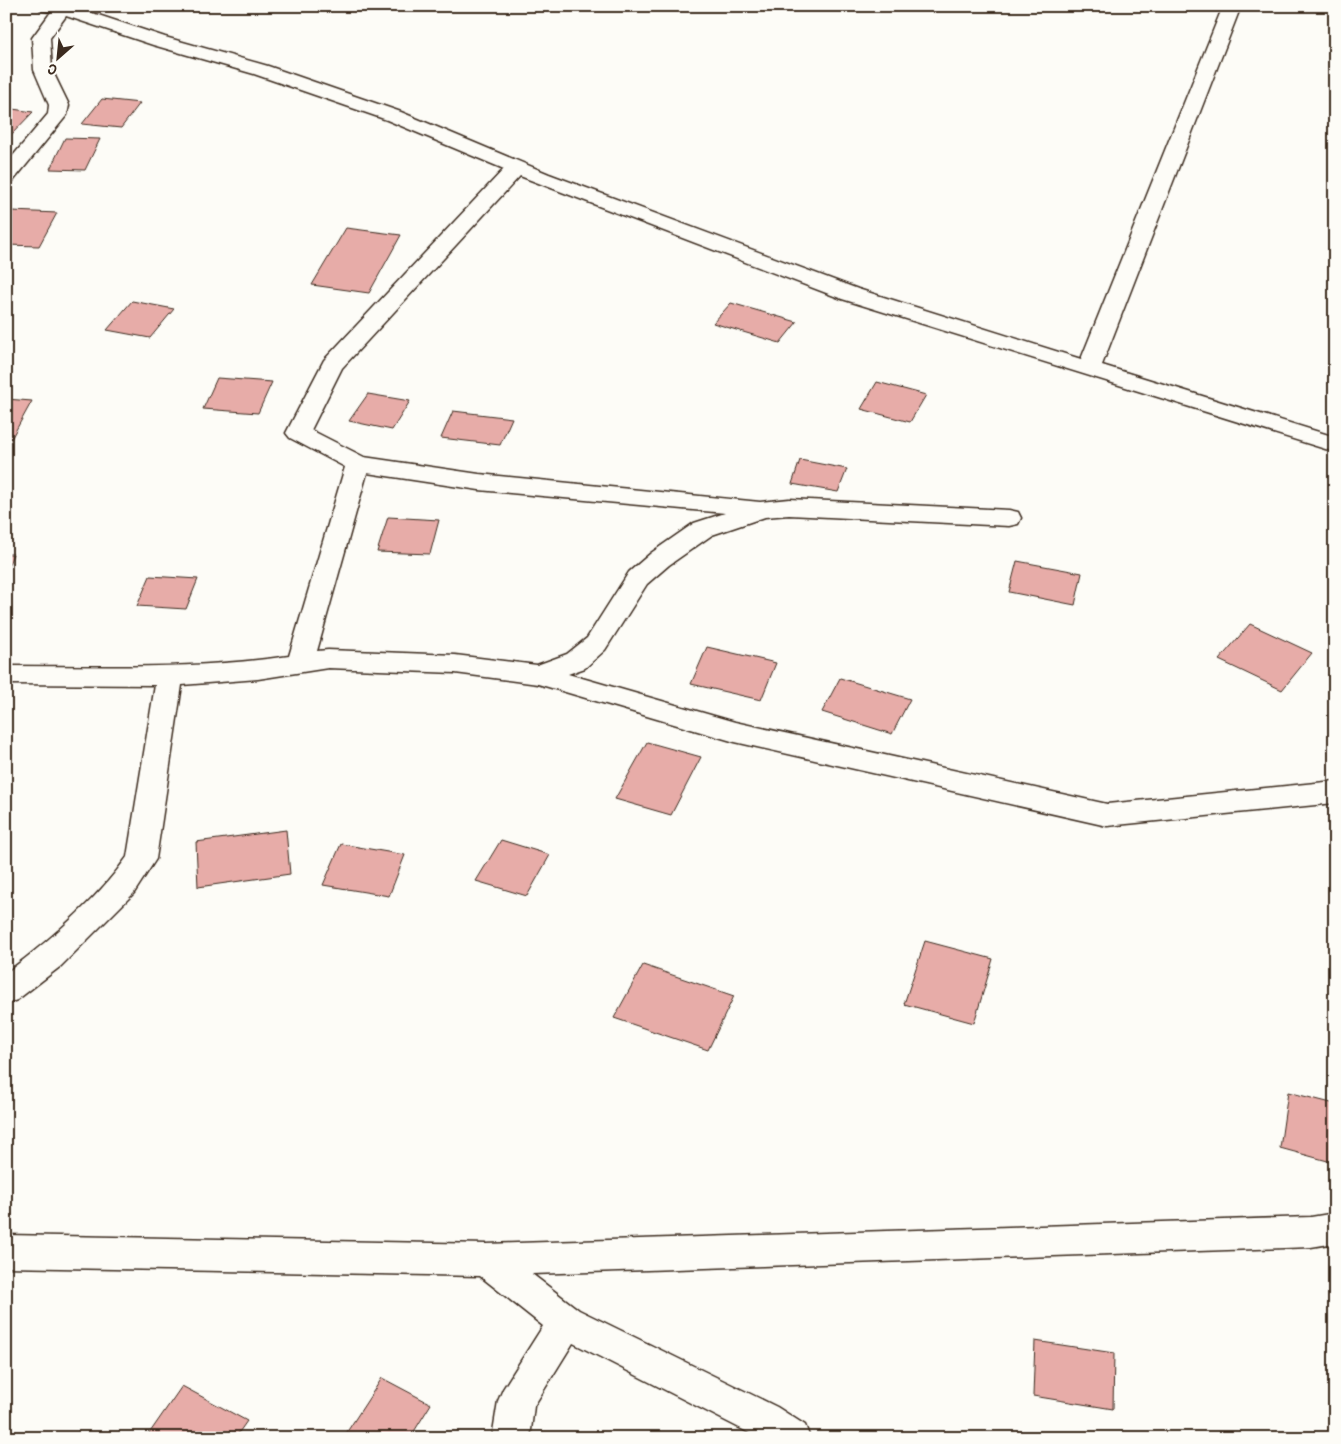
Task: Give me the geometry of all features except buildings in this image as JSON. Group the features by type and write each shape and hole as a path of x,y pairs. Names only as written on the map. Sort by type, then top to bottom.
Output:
{"street":[{"path":"1089,368 1232,6"},
{"path":"6,177 57,115 59,105 44,70 41,38 55,8 159,41 261,70 394,116 517,167 850,294 1335,445"},
{"path":"517,167 332,365 298,433 358,464 479,482 763,509 789,507 1009,518"},
{"path":"300,664 358,464"},
{"path":"538,675 576,661 596,644 638,578 660,559 703,530 763,509"},
{"path":"6,675 170,676 258,670 328,660 455,664 538,675 735,732 1107,814 1335,792"},
{"path":"6,991 50,957 123,884 141,859 170,676"},
{"path":"6,1250 487,1260 1223,1236 1311,1232 1335,1228"},
{"path":"487,1260 566,1322 764,1420 792,1438"},
{"path":"511,1438 516,1401 566,1322"}]}
